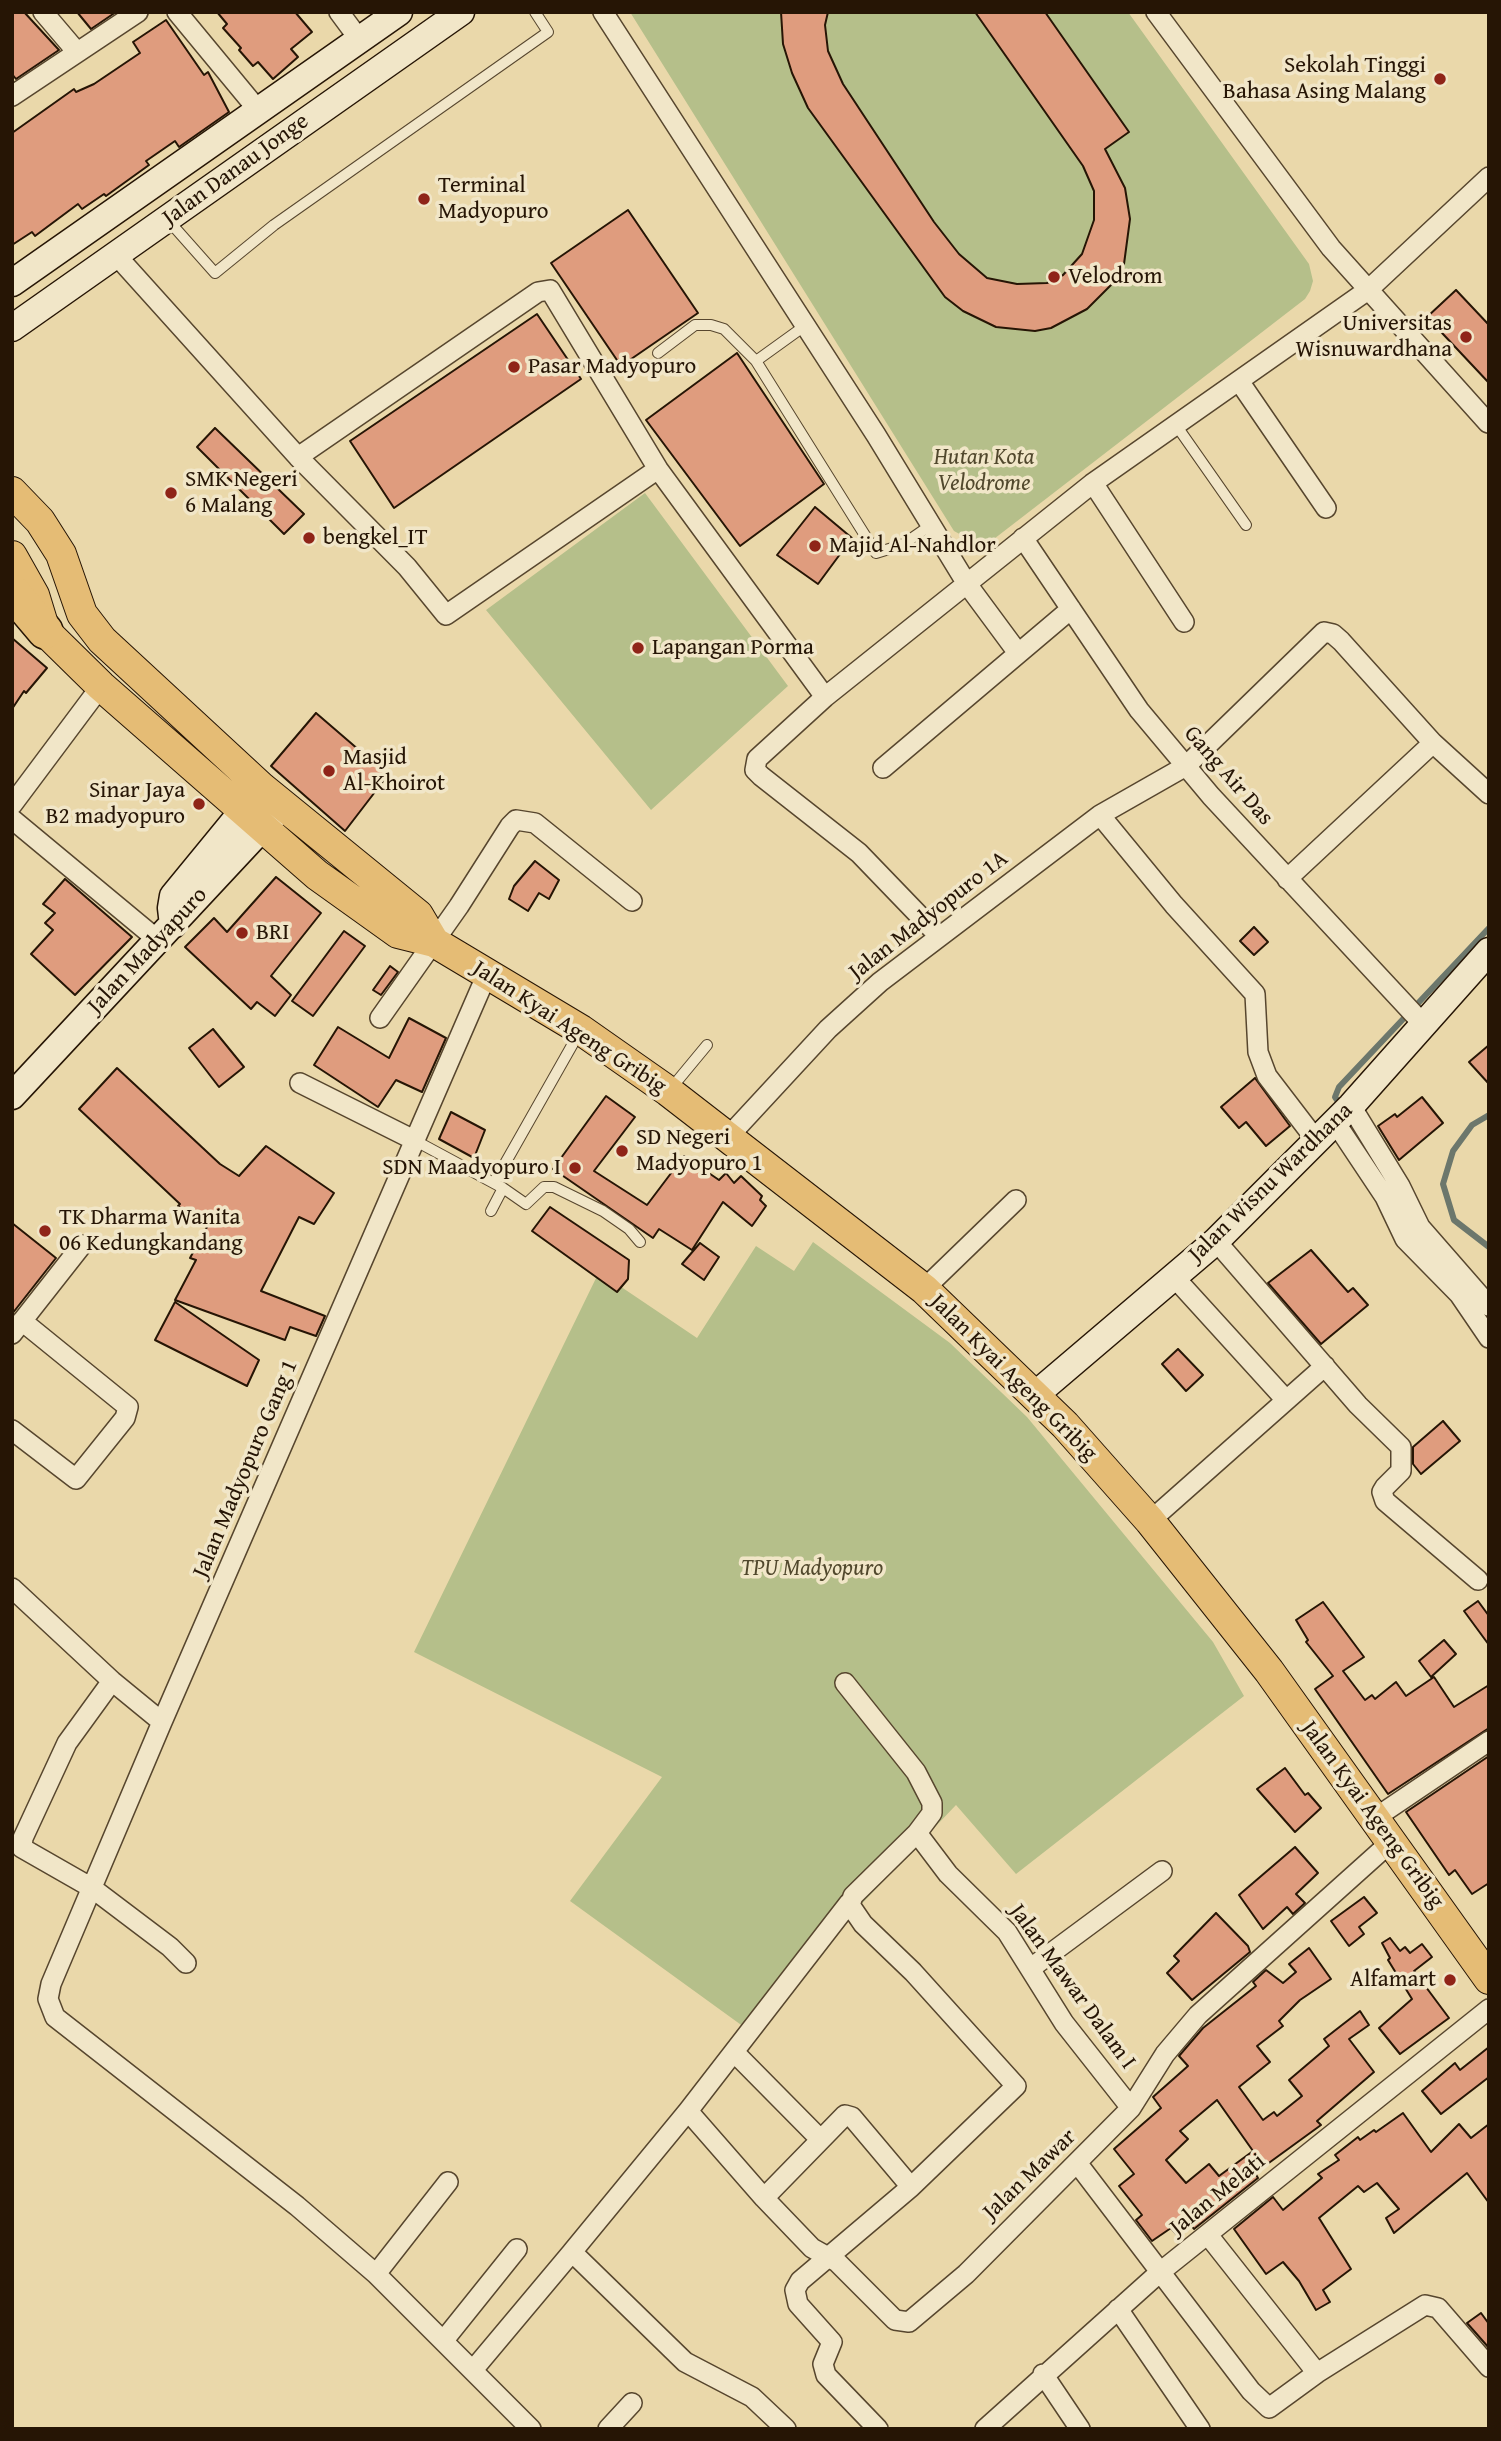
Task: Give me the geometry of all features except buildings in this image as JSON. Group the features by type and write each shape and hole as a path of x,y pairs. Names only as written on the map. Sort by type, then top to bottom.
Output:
{"highway":[{"path":"12,592 45,631"}],"main road":[{"name":"Jalan Danau Jonge","path":"12,283 398,12"},
{"name":"Jalan Danau Jonge","path":"12,328 461,12"},
{"path":"218,138 240,166"},
{"name":"Jalan Kyai Ageng Gribig","path":"12,492 40,521 61,554 82,614 102,640 263,808"},
{"name":"Jalan Kyai Ageng Gribig","path":"12,556 34,595 45,631 102,686 263,808 418,915 435,942 673,1086 729,1136 923,1289 1035,1395 1065,1424 1150,1521 1269,1671 1489,1979"},
{"name":"Jalan Madyapuro","path":"12,1096 166,933 263,808"},
{"name":"Jalan Wisnu Wardhana","path":"1035,1395 1216,1241 1344,1113 1415,1014 1489,951"}],"street":[{"path":"43,12 77,52"},
{"path":"12,96 138,12"},
{"path":"177,12 258,110"},
{"path":"339,12 359,38"},
{"path":"603,12 806,325 967,584 1018,653"},
{"path":"1156,12 1331,248 1488,423"},
{"path":"939,936 859,853 755,770 757,759 825,697 1093,483 1368,290 1489,177"},
{"path":"116,256 298,457 407,567 446,615 658,469"},
{"path":"298,457 547,289 555,295 658,469 825,697"},
{"path":"1239,381 1326,508"},
{"path":"1093,483 1184,622"},
{"name":"Gang Air Das","path":"1023,538 1139,710 1287,879 1415,1014"},
{"path":"883,768 1071,609"},
{"path":"12,610 28,625 45,631"},
{"name":"Jalan Madyopuro 1A","path":"729,1136 828,1030 939,936 1100,815 1186,766 1327,632 1341,641 1433,743"},
{"path":"12,805 102,686"},
{"path":"1287,879 1433,743 1489,794"},
{"path":"1100,815 1174,905 1255,994 1258,1052 1267,1076 1317,1140"},
{"path":"12,819 166,933"},
{"path":"380,1018 435,942 516,820 526,819 535,823 632,901"},
{"name":"Jalan Madyopuro Gang 1","path":"376,2274 297,2206 55,2017 48,1999 51,1984 162,1721 240,1546 412,1139 487,974"},
{"path":"300,1083 412,1139"},
{"path":"1344,1113 1393,1191 1420,1227 1489,1306"},
{"path":"1393,1191 1405,1239 1459,1294 1489,1338"},
{"path":"923,1289 1016,1200"},
{"path":"1216,1241 1358,1405 1401,1447 1401,1471 1382,1492 1385,1501 1478,1580"},
{"path":"12,1430 76,1479 125,1418 128,1407 17,1328 82,1245"},
{"path":"1175,1278 1286,1400"},
{"path":"1150,1521 1325,1366"},
{"path":"12,1588 112,1681 162,1721"},
{"path":"112,1681 67,1743 23,1838 22,1848 92,1888 170,1947 186,1963"},
{"path":"473,2370 690,2113 849,1903 917,1833 932,1812 927,1788 845,1682"},
{"name":"Jalan Mawar","path":"690,2113 764,2198 813,2248 837,2262 895,2320 909,2322 966,2274 1131,2108 1165,2054 1198,2015 1384,1830 1489,1741"},
{"name":"Jalan Mawar Dalam I","path":"917,1833 948,1874 1007,1932 1064,2023 1131,2108"},
{"path":"1031,1968 1162,1871"},
{"path":"849,1903 863,1924 914,1972 1016,2086 911,2187 800,2281 794,2296 798,2304 832,2342 823,2364 826,2375 878,2429"},
{"name":"Jalan Melati","path":"986,2429 1043,2374 1159,2273 1489,2009"},
{"path":"734,2052 820,2139"},
{"path":"764,2198 845,2115 850,2116 911,2187"},
{"path":"1078,2164 1159,2273 1251,2391 1269,2409 1317,2372 1425,2305 1438,2308 1489,2367"},
{"path":"448,2182 376,2274 531,2429"},
{"path":"1208,2235 1317,2372"},
{"path":"443,2340 517,2249"},
{"path":"572,2252 685,2362 752,2397 786,2429"},
{"path":"1118,2309 1200,2429"},
{"path":"1043,2374 1080,2429"},
{"path":"608,2429 632,2403"}],"lane":[{"path":"168,219 215,273 274,225 548,32 535,12"},
{"path":"658,353 695,325 711,325 724,329 756,361 876,553 905,543 931,525"},
{"path":"756,361 806,325"},
{"path":"1176,425 1246,525"},
{"path":"494,1182 581,1030"},
{"path":"673,1086 707,1045"},
{"path":"412,1139 494,1182 526,1205 544,1187 554,1187 603,1211 629,1229 640,1242"},
{"path":"491,1211 503,1188"}],"green space":[{"name":"Velodrom","path":"630,12 1128,12 1309,264 1313,281 1310,291 1305,299 990,542 976,543 954,531"},
{"name":"Lapangan Porma","path":"645,493 788,686 651,810 486,610"},
{"name":"TPU Madyopuro","path":"813,1242 950,1343 1027,1417 1213,1642 1244,1696 1016,1874 956,1805 744,2027 570,1901 662,1777 414,1652 599,1272 697,1338 756,1246 794,1271"}],"waterway":[{"path":"1341,1106 1335,1097 1339,1087 1489,928"},
{"path":"1489,1115 1472,1125 1453,1151 1443,1184 1454,1220 1489,1247"},
{"path":"1348,1119 1368,1155"}],"place":[{"name":"Sekolah Tinggi Bahasa Asing Malang","path":"1440,79"},
{"name":"Terminal Madyopuro","path":"424,199"},
{"name":"Velodrom","path":"1054,277"},
{"name":"Universitas Wisnuwardhana","path":"1466,337"},
{"name":"Pasar Madyopuro","path":"514,367"},
{"name":"SMK Negeri 6 Malang","path":"171,493"},
{"name":"bengkel_IT","path":"309,538"},
{"name":"Majid Al-Nahdlor","path":"815,546"},
{"name":"Lapangan Porma","path":"638,648"},
{"name":"Masjid Al-Khoirot","path":"329,771"},
{"name":"Sinar Jaya B2 madyopuro","path":"199,804"},
{"name":"BRI","path":"242,933"},
{"name":"SD Negeri Madyopuro 1","path":"622,1151"},
{"name":"SDN Maadyopuro I","path":"575,1168"},
{"name":"TK Dharma Wanita 06 Kedungkandang","path":"45,1231"},
{"name":"Alfamart","path":"1450,1980"}],"park label":[{"name":"Hutan Kota Velodrome","path":"984,471"}]}
